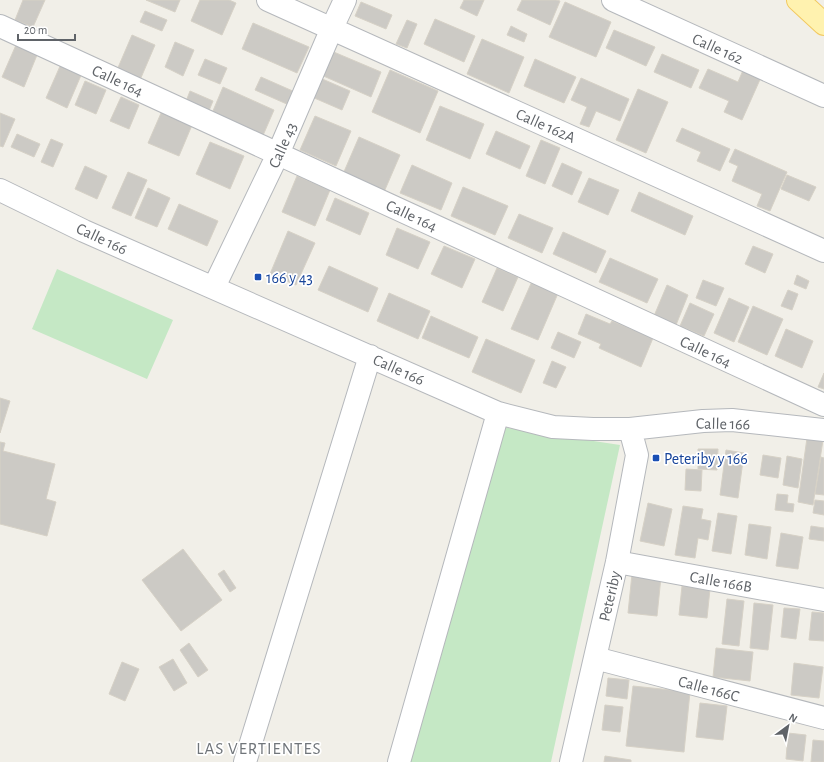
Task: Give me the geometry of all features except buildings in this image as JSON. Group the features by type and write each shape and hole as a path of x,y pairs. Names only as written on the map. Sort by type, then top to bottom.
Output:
{"main road":[{"path":"798,0 824,24"}],"street":[{"name":"Calle 162A","path":"268,0 824,251"},
{"name":"Calle 43","path":"214,287 278,154 345,0"},
{"name":"Calle 162","path":"613,0 824,96"},
{"name":"Calle 164","path":"0,26 824,404"},
{"name":"Calle 166","path":"0,190 84,231 214,287 498,414 553,426 630,430 703,421 732,420 824,430"},
{"path":"245,762 370,356"},
{"path":"399,762 498,414"},
{"name":"Peteriby","path":"571,762 617,562 637,455 630,430"},
{"name":"Calle 166B","path":"617,562 824,600"},
{"name":"Calle 166C","path":"595,658 824,718"}],"green space":[{"path":"57,269 173,320 147,379 32,329"},
{"path":"502,427 620,445 551,762 410,762"}],"place":[{"name":"166 y 43","path":"258,277"},
{"name":"Peteriby y 166","path":"656,458"}],"district":[{"name":"LAS VERTIENTES","path":"259,748"}]}
